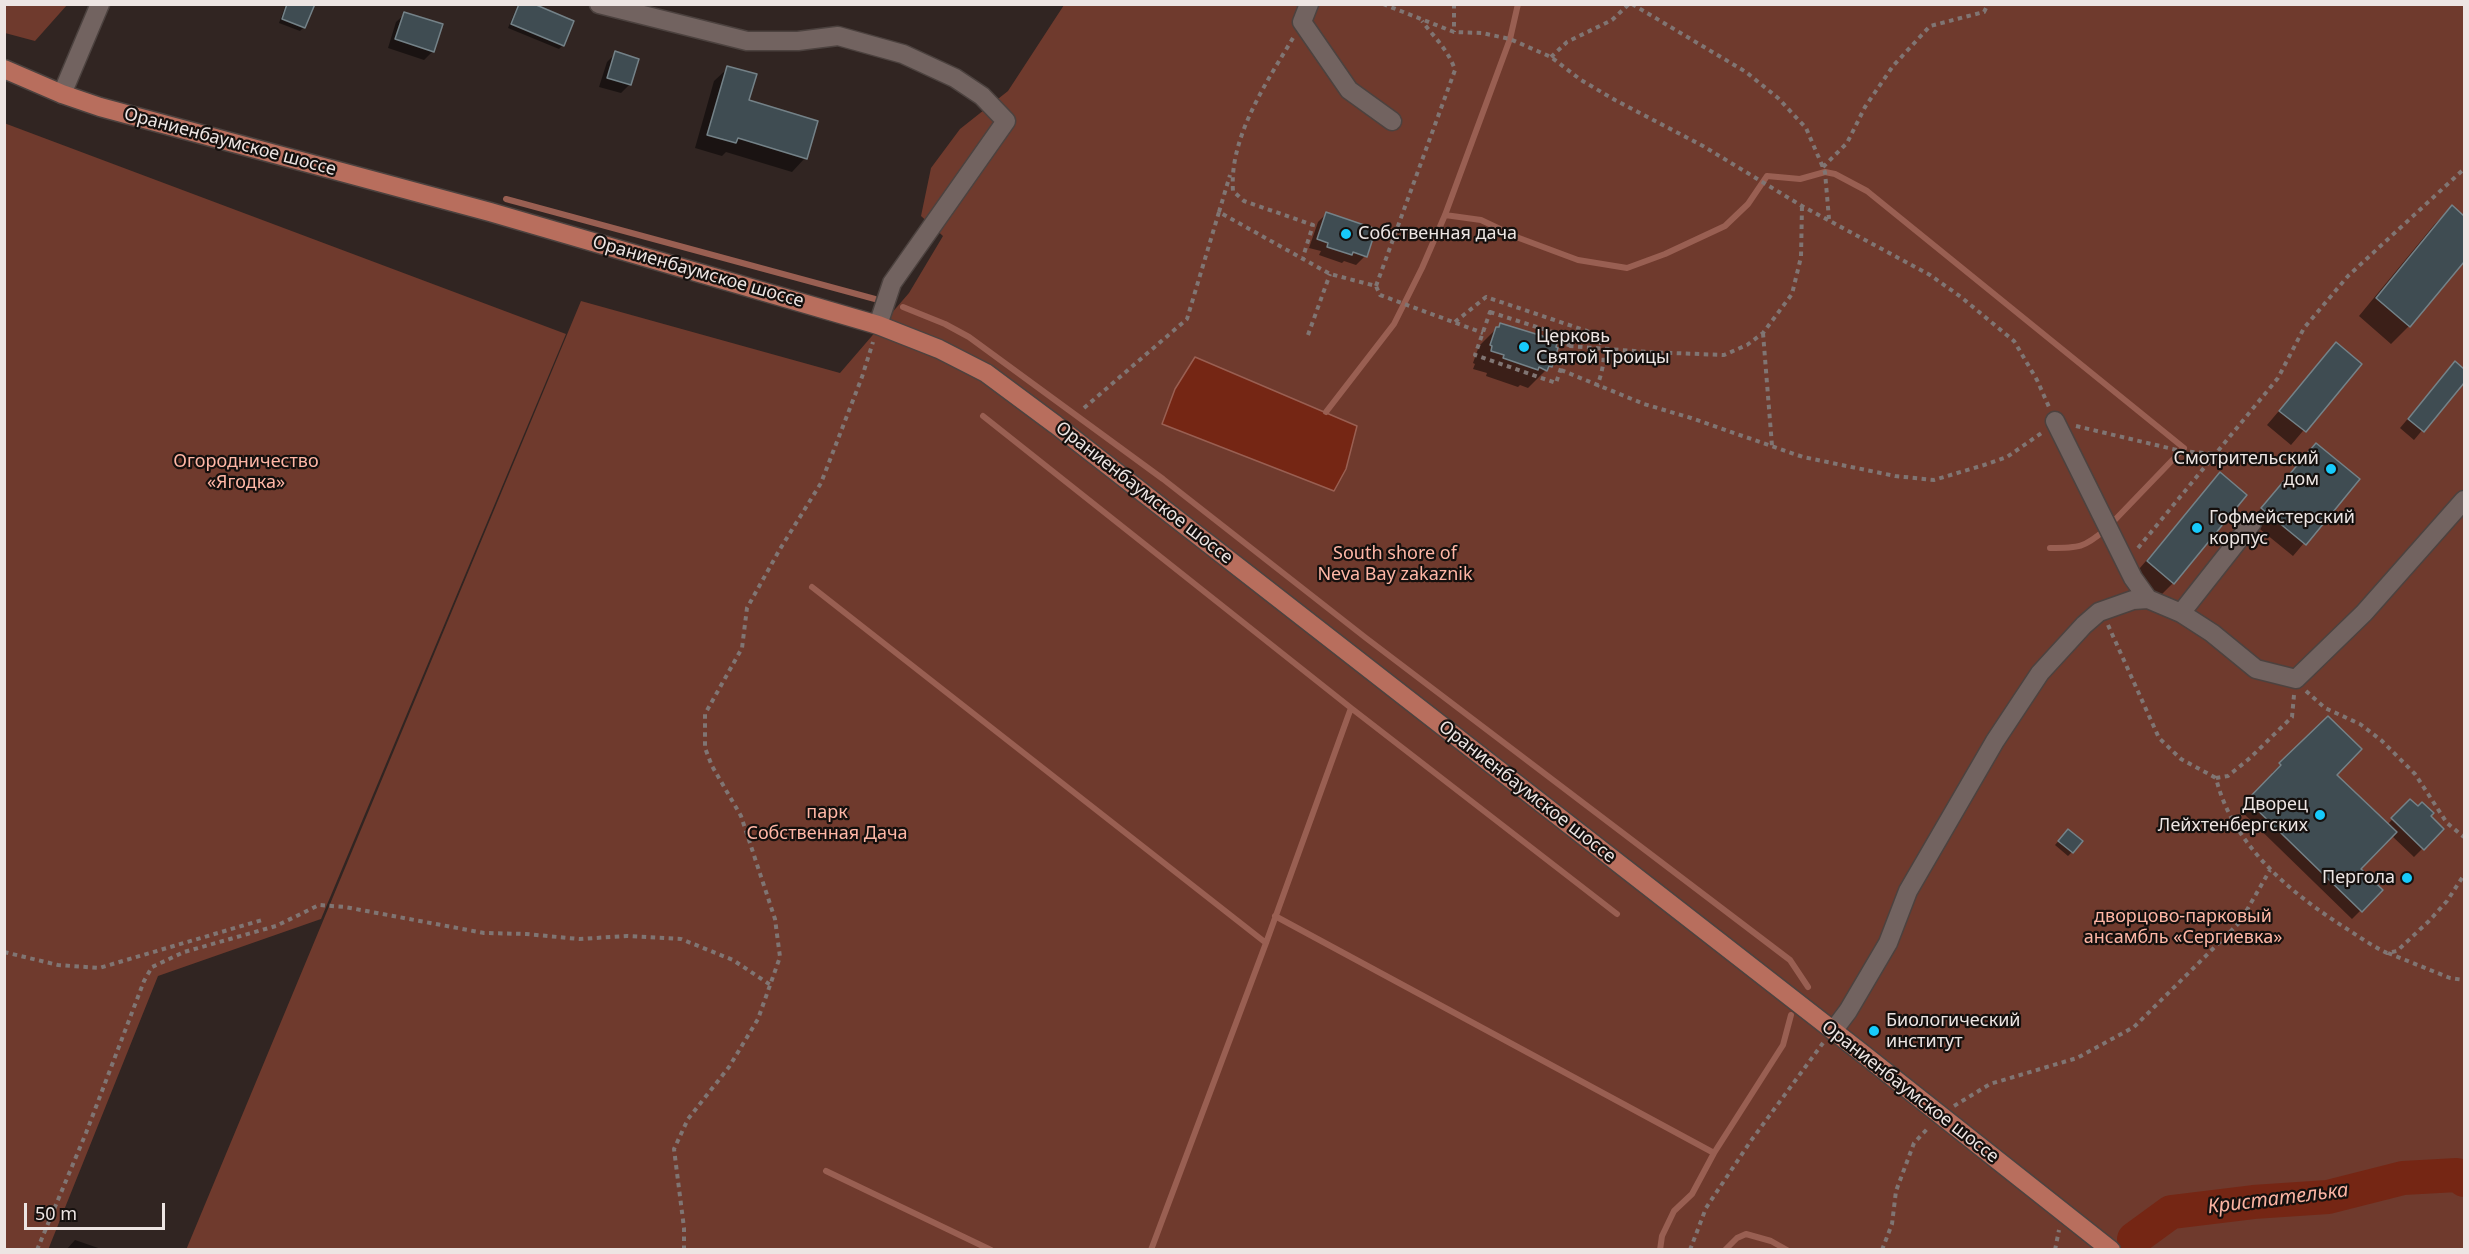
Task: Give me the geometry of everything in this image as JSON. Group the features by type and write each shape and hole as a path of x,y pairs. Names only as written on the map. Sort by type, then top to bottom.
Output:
{"main road":[{"name":"Ораниенбаумское шоссе","path":"4,69 62,94 100,107 490,212 878,325 939,348 986,373 1833,1031 2111,1250"}],"street":[{"path":"62,94 100,4"},
{"path":"598,4 747,41 798,41 838,36 903,54 955,78 982,96 1006,121 892,283 878,325"},
{"path":"1309,4 1302,22 1349,90 1392,121"},
{"path":"2055,421 2133,578 2148,598 2181,613 2212,633 2256,669 2296,679 2364,613 2464,500"},
{"path":"2181,613 2252,523"},
{"path":"1833,1031 1848,1011 1884,951 1908,891 1995,741 2040,673 2084,625 2104,611 2133,600 2148,598"}],"path":[{"path":"1383,4 1454,32 1482,33 1510,39 1551,57 1581,80 1703,146 1802,206 1930,275 1961,297 2014,341 2037,380 2055,421"},
{"path":"1454,4 1454,32"},
{"path":"1551,57 1567,42 1612,20 1630,4 1746,72 1778,98 1806,128 1823,167 1829,220"},
{"path":"1823,167 1847,143 1865,107 1893,66 1930,26 1984,12 1988,4"},
{"path":"1422,21 1437,42 1451,56 1455,70 1376,286 1380,295 1483,333"},
{"path":"1084,408 1187,319 1238,146 1267,82 1302,22"},
{"path":"2126,562 2278,378 2304,328 2348,276 2464,169"},
{"path":"1232,171 1233,191 1244,201 1313,225 1302,258"},
{"path":"1569,346 1724,355 1747,345 1763,333 1792,294 1801,257 1802,206"},
{"path":"1219,212 1330,274 1376,286"},
{"path":"1308,335 1330,274"},
{"path":"1454,322 1486,297 1596,335 1603,348 1604,364 1597,387"},
{"path":"1490,312 1572,338 1569,346 1556,382 1475,355 1490,312"},
{"path":"684,1250 684,1228 674,1149 688,1119 729,1067 758,1019 780,957 775,919 741,816 712,766 705,748 705,714 742,648 747,608 821,483 862,377 878,325"},
{"path":"1763,333 1772,446"},
{"path":"1561,370 1586,379 1597,387 1803,457 1872,473 1934,480 2007,457 2033,441 2055,421"},
{"path":"2055,421 2181,451 2215,454"},
{"path":"2104,611 2114,641 2128,666 2159,738 2181,759 2216,778 2228,776 2250,759 2292,717 2296,679"},
{"path":"2296,679 2325,708 2360,724 2381,740 2415,774 2447,823 2464,837"},
{"path":"2216,778 2220,794 2234,819 2270,870 2303,901 2387,953 2450,978 2464,980"},
{"path":"1882,1250 1892,1224 1896,1191 1914,1143 1939,1115 1990,1084 2077,1058 2134,1027 2240,922 2270,870"},
{"path":"2387,953 2397,951 2429,921 2447,901 2464,875"},
{"path":"38,1250 144,981 152,967 184,952 276,926 319,905 484,933 579,939 627,936 681,939 733,960 771,986"},
{"path":"4,952 58,965 99,968 262,920"},
{"path":"1690,1250 1706,1208 1750,1142 1833,1031"},
{"path":"2055,1250 2060,1228"}],"green space":[{"path":"4,5 67,5 35,41 5,33"},
{"name":"South shore of Neva Bay zakaznik","path":"1064,5 2464,5 2464,1249 186,1250 581,301 840,373 909,293 943,236 921,216 931,168 960,129 1008,91"},
{"name":"Огородничество «Ягодка»","path":"4,123 566,334 321,919 158,976 48,1250 4,1249"}],"shaded area":[{"path":"1195,357 1357,426 1346,469 1334,491 1162,424 1175,389"}],"building":[{"path":"287,4 315,4 305,28 282,19"},
{"path":"519,4 534,4 574,21 564,46 511,24"},
{"path":"404,12 443,24 434,52 395,39"},
{"path":"615,51 639,59 631,85 607,78"},
{"path":"727,66 757,74 749,100 818,121 807,159 738,138 736,143 707,135"},
{"path":"2452,205 2464,216 2464,262 2410,327 2376,298"},
{"name":"Собственная дача","path":"1326,212 1376,229 1367,257 1327,247 1328,243 1317,239"},
{"name":"Церковь Святой Троицы","path":"1500,323 1549,338 1548,340 1557,343 1558,348 1552,367 1549,366 1547,371 1539,367 1538,370 1503,358 1504,355 1491,351 1492,346 1490,345 1496,327 1499,327"},
{"path":"2336,342 2362,364 2306,432 2279,411"},
{"path":"2455,361 2464,369 2464,383 2424,432 2408,419"},
{"path":"2316,443 2360,479 2306,545 2261,508"},
{"name":"Гофмейстерский корпус","path":"2220,472 2247,495 2174,584 2147,561"},
{"name":"Дворец Лейхтенбергских","path":"2328,716 2362,749 2337,775 2397,832 2361,869 2383,890 2362,912 2247,800 2281,765 2279,763"},
{"path":"2410,799 2418,806 2422,802 2434,813 2431,816 2444,829 2424,850 2391,818"},
{"path":"2068,829 2083,841 2073,853 2058,841"}],"waterway":[{"path":"1326,412 1394,324 1422,268 1445,215 1510,39 1518,4"},
{"path":"1445,215 1481,220 1519,238 1578,260 1627,268 1665,254 1725,226 1748,204 1767,176 1800,179 1825,172 1835,174 1867,191 2184,448 2110,525"},
{"path":"506,199 875,299"},
{"path":"903,307 945,324 969,337 1163,479 1366,638 1790,960 1808,987"},
{"path":"983,416 1351,708 1617,914"},
{"path":"2050,548 2081,546 2106,529"},
{"path":"812,587 1266,943"},
{"path":"1151,1250 1351,708"},
{"path":"1275,916 1714,1153 1783,1045 1791,1015"},
{"path":"1660,1250 1662,1236 1674,1211 1692,1194 1714,1153"},
{"path":"826,1171 991,1250"},
{"name":"Кристателька","path":"2134,1239 2171,1212 2253,1202 2328,1197 2403,1178 2457,1175 2464,1180"},
{"path":"1725,1250 1737,1238 1746,1234 1771,1241 1787,1250"}],"place":[{"name":"Собственная дача","path":"1346,234"},
{"name":"Церковь Святой Троицы","path":"1524,347"},
{"name":"Смотрительский дом","path":"2331,469"},
{"name":"Гофмейстерский корпус","path":"2197,528"},
{"name":"Дворец Лейхтенбергских","path":"2320,815"},
{"name":"Пергола","path":"2407,878"},
{"name":"Биологический институт","path":"1874,1031"}],"park label":[{"name":"парк Собственная Дача","path":"827,823"},
{"name":"дворцово-парковый ансамбль «Сергиевка»","path":"2183,927"}]}
